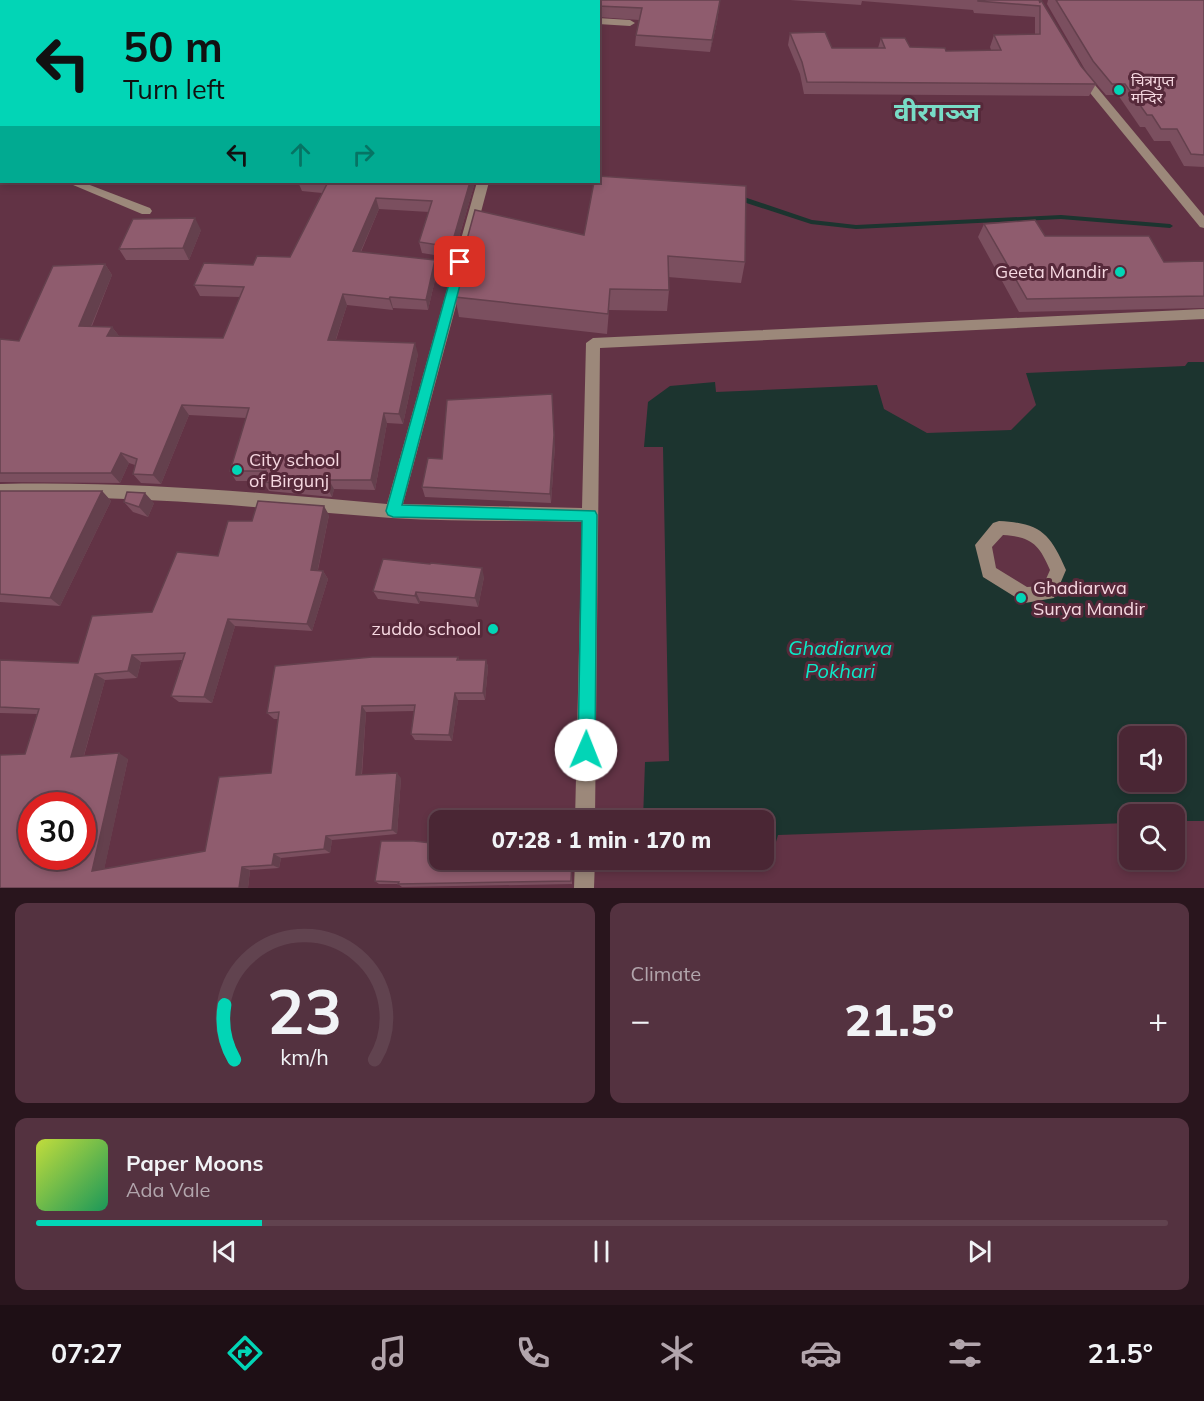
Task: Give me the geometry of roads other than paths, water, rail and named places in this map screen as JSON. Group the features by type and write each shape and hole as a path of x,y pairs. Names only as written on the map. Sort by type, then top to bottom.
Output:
{"street":[{"path":"600,21 630,23"},
{"path":"1076,65 1204,224"},
{"path":"75,183 146,211"},
{"path":"393,511 483,183"},
{"path":"585,810 593,343 1204,314"},
{"path":"0,491 67,489 259,499 393,511 590,515"},
{"path":"999,528 1026,529 1049,546 1058,570 1048,593 1025,595 1017,592 989,572 983,545 999,528"},
{"path":"584,888 585,870"}],"water":[{"name":"Ghadiarwa Pokhari","path":"1188,362 1204,362 1204,821 1185,821 1185,804 1119,804 1119,823 778,835 774,849 774,810 643,810 645,762 669,761 663,447 644,447 648,402 670,386 715,382 716,392 877,385 884,409 927,433 1011,430 1036,405 1026,373 1185,366","holes":["999,528 1049,546 1058,570 1048,593 1025,595 989,572 983,545"]}],"waterway":[{"path":"736,197 811,222 856,227 1061,217 1170,226"}],"place":[{"name":"चित्रगुप्त मन्दिर","path":"1119,90"},
{"name":"Geeta Mandir","path":"1120,272"},
{"name":"City school of Birgunj","path":"237,470"},
{"name":"Ghadiarwa Surya Mandir","path":"1021,598"},
{"name":"zuddo school","path":"493,629"}],"district":[{"name":"वीरगञ्ज","path":"937,112"}]}
